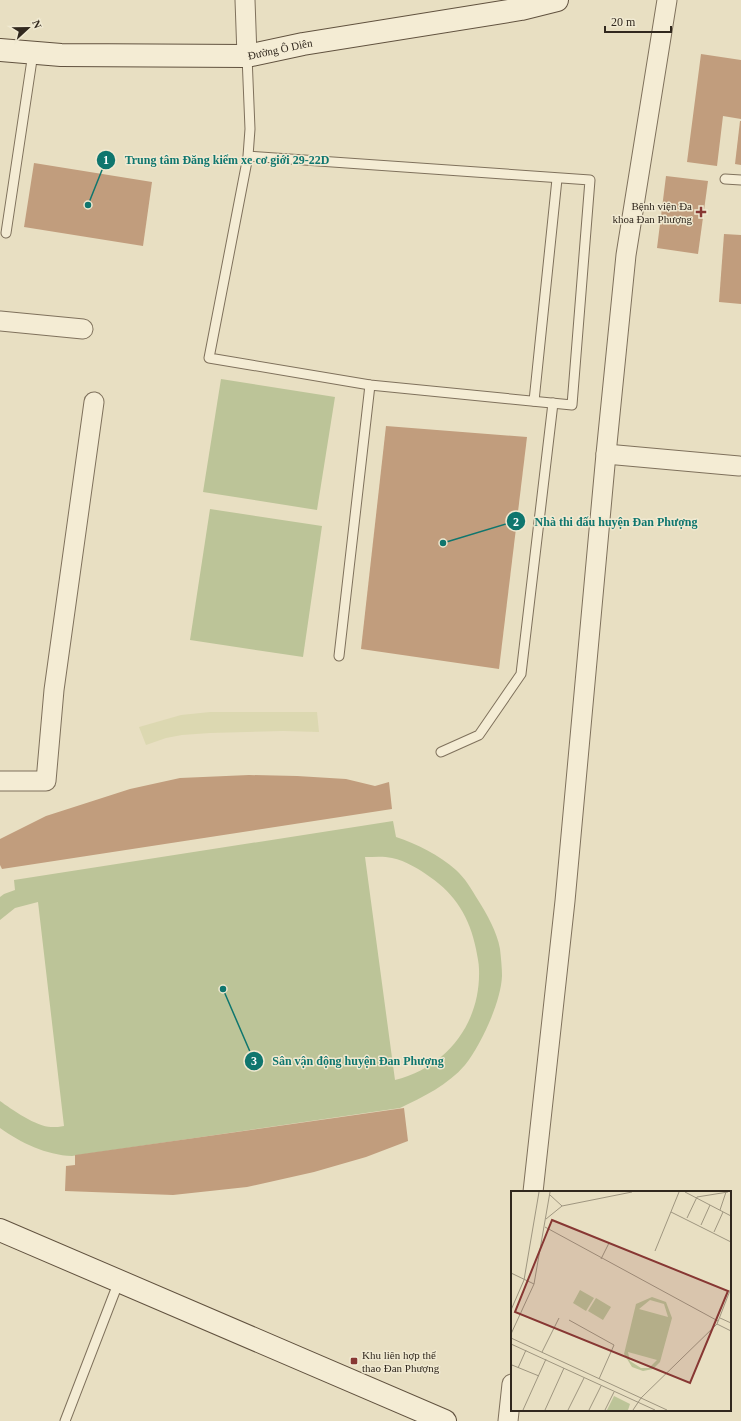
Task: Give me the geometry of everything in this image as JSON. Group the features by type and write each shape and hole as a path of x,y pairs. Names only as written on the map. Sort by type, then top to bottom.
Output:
{"main road":[{"name":"Đường Ô Diên","path":"0,50 61,55 247,56 495,6 522,9 557,0"},
{"path":"0,1230 445,1421"}],"street":[{"path":"245,0 247,56"},
{"path":"533,1191 565,901 606,454 626,255 667,0"},
{"path":"0,321 83,329"},
{"path":"0,781 46,781 54,690 94,402"},
{"path":"606,454 739,466"},
{"path":"508,1421 511,1393"}],"lane":[{"path":"6,233 33,53"},
{"path":"247,56 250,129 248,156 209,358 370,385 572,406 590,180 248,156"},
{"path":"534,401 557,178"},
{"path":"725,179 741,180"},
{"path":"339,656 370,385"},
{"path":"441,752 479,735 522,674 553,403"},
{"path":"65,1421 119,1281"}],"shaded area":[{"path":"210,712 317,712 319,732 283,731 182,735 166,738 146,745 139,727 181,715"}],"green space":[{"path":"221,379 335,397 317,510 203,492"},
{"path":"210,509 322,526 303,657 190,640"},
{"path":"393,821 396,837 412,843 435,855 459,873 471,888 488,917 499,943 502,970 501,986 489,1023 465,1065 451,1079 426,1095 400,1108 72,1156 43,1151 16,1139 0,1128 0,1101 24,1117 39,1124 51,1127 64,1126 38,902 15,908 0,920 0,897 15,890 14,880","holes":["365,857 389,857 407,863 426,874 447,891 460,908 470,927 479,964 478,989 474,1007 467,1024 457,1040 445,1053 430,1065 414,1074 395,1080"]}],"building":[{"path":"701,54 741,60 741,119 723,116 717,166 687,162"},
{"path":"741,121 741,165 735,164"},
{"path":"34,163 152,182 143,246 24,227"},
{"path":"666,176 708,181 698,254 657,248"},
{"path":"724,234 741,235 741,304 719,302"},
{"path":"386,426 527,437 499,669 361,649"},
{"path":"249,775 346,779 375,786 389,782 392,809 2,869 0,865 0,839 46,816 130,789 180,778"},
{"path":"404,1108 408,1141 366,1157 314,1172 247,1187 173,1195 65,1191 66,1166 75,1165 75,1155"}],"place":[{"name":"Trung tâm Đăng kiểm xe cơ giới 29-22D","path":"88,205"},
{"name":"Bệnh viện Đa khoa Đan Phượng","path":"701,212"},
{"name":"Nhà thi đấu huyện Đan Phượng","path":"443,543"},
{"name":"Sân vận động huyện Đan Phượng","path":"223,989"},
{"name":"Khu liên hợp thể thao Đan Phượng","path":"354,1361"}]}
